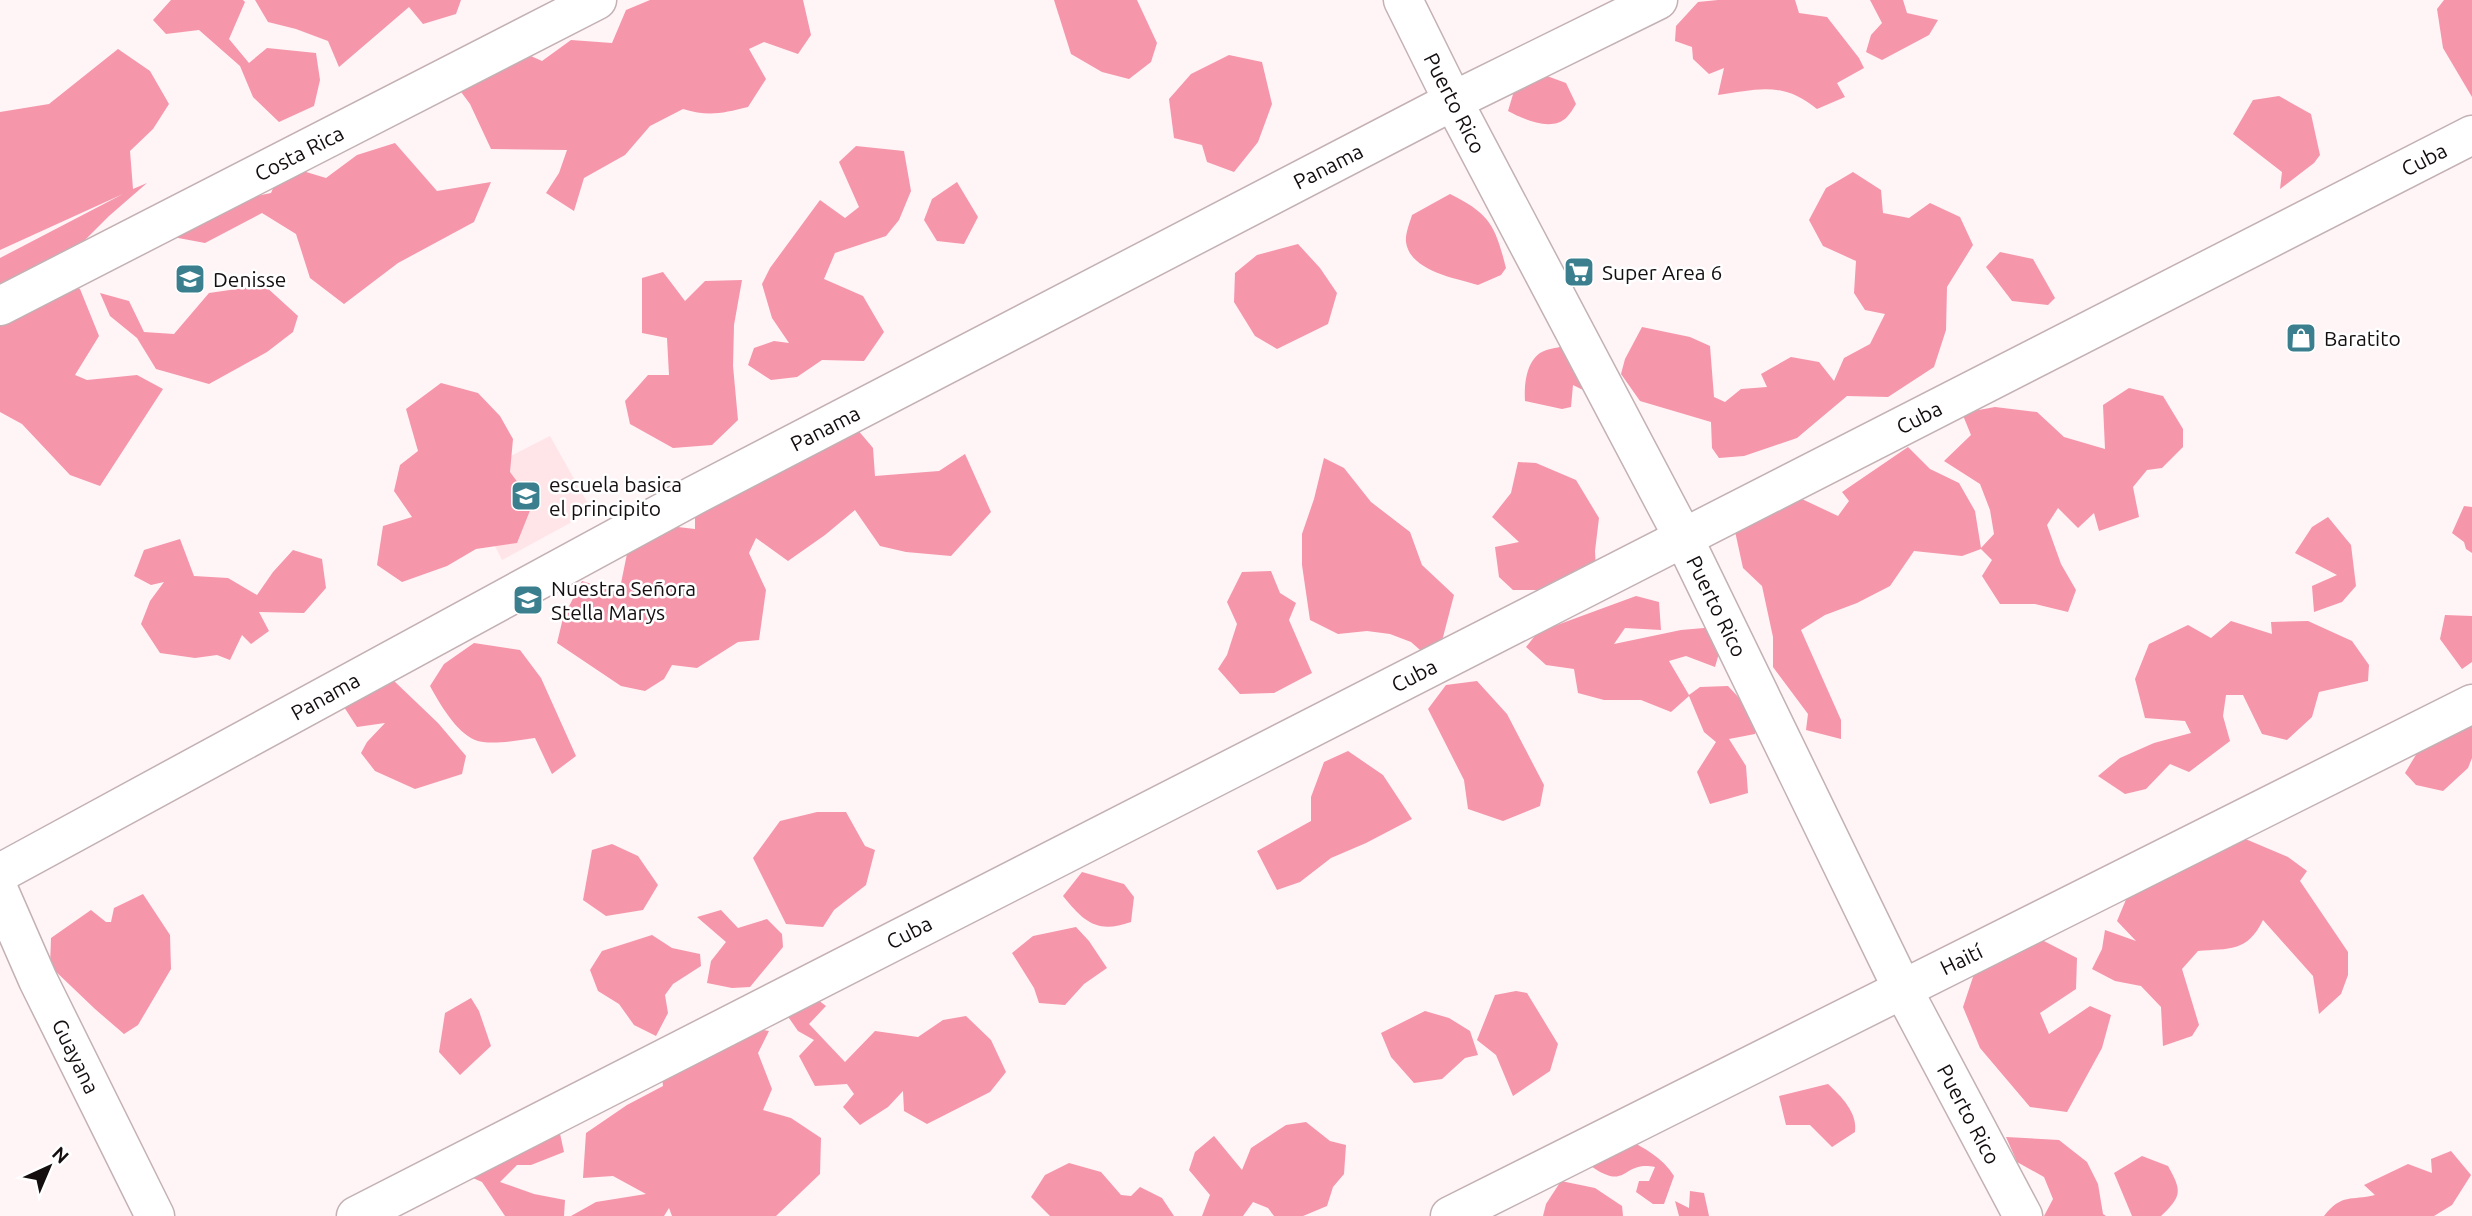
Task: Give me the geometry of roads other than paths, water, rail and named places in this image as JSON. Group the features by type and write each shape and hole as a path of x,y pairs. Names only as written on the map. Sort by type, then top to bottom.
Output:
{"street":[{"name":"Costa Rica","path":"0,306 597,0"},
{"name":"Puerto Rico","path":"1403,0 1453,101 1683,537 1902,988 2024,1216"},
{"name":"Panama","path":"0,873 695,495 1453,101 1658,0"},
{"name":"Cuba","path":"356,1216 2472,135"},
{"name":"Haití","path":"1451,1216 2472,704"},
{"name":"Guayana","path":"0,893 38,979 155,1216"}],"place":[{"name":"Super Area 6","path":"1579,272"},
{"name":"Denisse","path":"190,279"},
{"name":"Baratito","path":"2301,338"},
{"name":"escuela basica el principito","path":"526,496"},
{"name":"Nuestra Señora Stella Marys","path":"528,600"}]}
